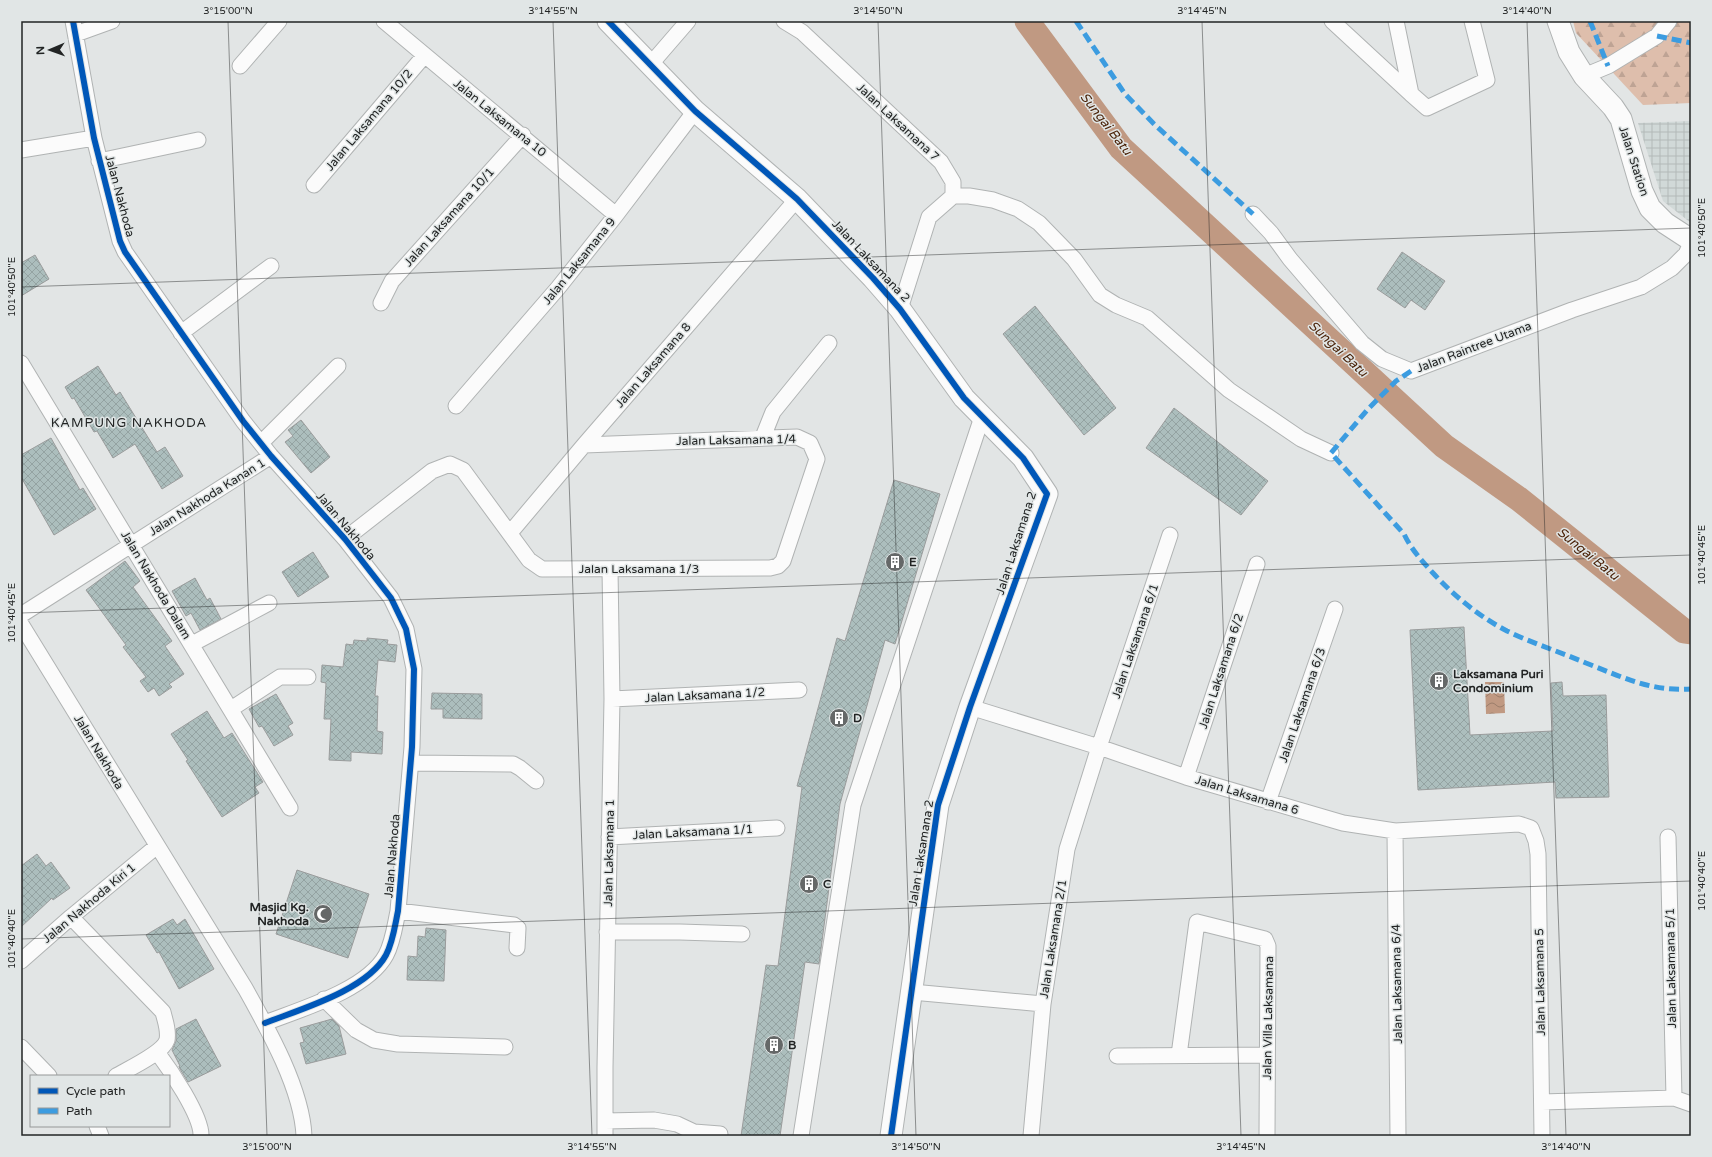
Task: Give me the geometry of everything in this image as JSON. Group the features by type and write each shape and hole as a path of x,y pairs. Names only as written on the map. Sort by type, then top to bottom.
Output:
{"street":[{"path":"74,27 112,21"},
{"path":"240,66 279,21"},
{"name":"Jalan Laksamana 10","path":"384,21 424,56 523,135 616,215"},
{"name":"Jalan Laksamana 2","path":"608,21 695,111 797,199 900,309 964,398 1023,458 1047,494 970,707 938,805 891,1136"},
{"path":"650,65 688,21"},
{"name":"Jalan Laksamana 7","path":"784,21 802,32 941,162 953,182 953,196"},
{"path":"1332,21 1427,108 1487,80 1472,21"},
{"path":"1396,21 1411,94"},
{"name":"Jalan Station","path":"1558,21 1569,52 1584,76 1613,107 1621,119 1642,190 1650,208 1665,223 1691,240"},
{"path":"1584,76 1608,66 1657,36 1669,21"},
{"name":"Jalan Nakhoda","path":"74,27 99,161 120,241 125,252 180,332 261,443 345,539 391,598 406,629 414,669 411,763 398,911 387,954 378,967 369,976 337,994 265,1023"},
{"name":"Jalan Laksamana 10/2","path":"314,185 424,56"},
{"name":"Jalan Laksamana 9","path":"456,406 558,288 695,111"},
{"name":"Jalan Laksamana 10/1","path":"381,303 392,281 523,135"},
{"path":"21,150 94,138"},
{"path":"99,161 198,140"},
{"path":"900,309 929,217 953,196 969,196 993,200 1018,209 1039,223 1074,259 1100,295 1116,305 1148,318 1229,390 1301,439 1331,453"},
{"name":"Jalan Laksamana 8","path":"510,533 584,445 797,199"},
{"name":"Jalan Raintree Utama","path":"1253,214 1270,233 1290,260 1362,343 1382,359 1411,371 1572,310 1641,287 1672,268 1686,254 1691,243"},
{"path":"180,332 271,266"},
{"path":"763,437 773,412 829,342"},
{"name":"Jalan Nakhoda Dalam","path":"21,363 132,544 290,808"},
{"path":"261,443 338,366"},
{"path":"802,1136 853,805 982,417"},
{"name":"Jalan Laksamana 1/4","path":"584,445 763,437 798,437 810,443 817,459 783,561"},
{"name":"Jalan Nakhoda Kanan 1","path":"21,615 271,456"},
{"name":"Jalan Laksamana 1/3","path":"345,539 432,471 450,464 463,470 529,560 542,569 770,568 778,566 783,561"},
{"name":"Jalan Laksamana 6/1","path":"1099,747 1170,535"},
{"name":"Jalan Laksamana 6/2","path":"1186,777 1257,564"},
{"name":"Jalan Laksamana 1","path":"605,1136 607,932 612,699 610,569"},
{"path":"192,644 268,603"},
{"name":"Jalan Laksamana 6/3","path":"1268,802 1335,608"},
{"name":"Jalan Nakhoda","path":"21,624 265,1023 295,1092 304,1136"},
{"path":"231,709 280,677 308,677"},
{"name":"Jalan Laksamana 1/2","path":"612,699 799,690"},
{"name":"Jalan Laksamana 6","path":"970,707 1099,747 1186,777 1343,823 1395,831 1519,824 1532,828"},
{"name":"Jalan Laksamana 2/1","path":"1031,1136 1043,1004 1067,849 1099,747"},
{"path":"411,763 513,764 536,781"},
{"name":"Jalan Laksamana 1/1","path":"609,837 776,828"},
{"name":"Jalan Laksamana 5","path":"1532,828 1538,854 1542,1136"},
{"name":"Jalan Laksamana 6/4","path":"1395,831 1398,1136"},
{"name":"Jalan Laksamana 5/1","path":"1668,837 1674,1098"},
{"name":"Jalan Nakhoda Kiri 1","path":"21,961 71,916 157,846"},
{"path":"398,911 514,925 518,928 517,948"},
{"path":"71,916 163,1012 167,1029 166,1041 157,1052 118,1075"},
{"name":"Jalan Villa Laksamana","path":"1179,1055 1197,922 1265,939 1268,942 1267,1136"},
{"path":"607,932 742,934"},
{"path":"912,992 1043,1004"},
{"path":"324,999 356,1030 374,1040 398,1044 504,1047"},
{"path":"21,1047 48,1075"},
{"path":"157,1052 178,1081 198,1123 201,1136"},
{"path":"1117,1056 1267,1055"},
{"path":"1542,1102 1674,1098 1691,1104"},
{"path":"605,1121 654,1120 677,1124 694,1132 720,1134"},
{"path":"98,1127 102,1136"}],"shaded area":[{"path":"1691,121 1691,223 1663,201 1638,123"}],"green space":[{"path":"1573,21 1691,21 1691,103 1643,105 1576,33"}],"water":[{"path":"1485,682 1504,682 1505,713 1486,714"}],"building":[{"path":"1402,252 1445,281 1425,310 1411,300 1405,308 1377,289"},
{"path":"35,255 49,279 21,296 21,263"},
{"path":"1035,306 1116,408 1084,435 1003,334"},
{"path":"98,366 116,395 120,392 157,452 165,447 183,476 162,489 135,444 113,458 97,431 94,432 74,398 72,399 65,387"},
{"path":"1174,408 1268,481 1241,515 1146,448"},
{"path":"301,420 330,457 311,473 285,442 293,436 288,430"},
{"path":"51,438 80,490 83,488 96,509 54,535 21,477 21,455"},
{"path":"894,480 940,494 895,644 885,640 840,804 819,964 805,962 780,1136 741,1136 766,965 778,966 802,787 797,786 837,638 845,641"},
{"path":"313,552 329,577 298,597 282,572"},
{"path":"125,561 140,581 133,587 172,641 165,646 184,674 169,684 172,687 159,696 154,688 148,692 140,681 146,677 123,647 126,645 86,590"},
{"path":"195,578 207,600 210,598 221,619 200,630 191,613 186,616 172,591"},
{"name":"Laksamana Puri Condominium","path":"1464,627 1470,735 1553,731 1551,683 1562,682 1563,696 1606,695 1609,797 1556,798 1555,782 1418,790 1410,630"},
{"path":"367,638 388,640 387,644 397,645 395,662 378,660 375,696 378,696 377,731 383,732 382,754 351,752 351,761 329,760 331,719 324,719 326,683 321,682 322,665 343,667 346,644 353,645 354,640 367,641"},
{"path":"432,693 482,694 482,719 443,718 443,709 431,709"},
{"path":"276,694 293,723 288,726 293,735 274,746 262,726 259,727 249,709"},
{"path":"207,711 224,738 232,733 263,782 255,787 259,793 222,817 186,761 188,760 171,734"},
{"path":"37,854 46,866 51,862 70,888 53,900 52,898 21,927 21,866"},
{"name":"Masjid Kg. Nakhoda","path":"297,870 369,894 348,958 276,934"},
{"path":"173,919 177,925 185,919 214,969 179,989 159,952 157,953 146,935"},
{"path":"426,928 446,930 444,981 407,980 408,956 417,957 418,936 425,937"},
{"path":"196,1019 221,1066 188,1082 180,1069 172,1050 176,1041 176,1029"},
{"path":"332,1019 339,1026 346,1054 306,1064 300,1043 304,1042 300,1028"}],"waterway":[{"name":"Sungai Batu","path":"1027,21 1121,148 1444,446 1519,499 1684,631 1691,632"}],"marked path":[{"path":"1076,21 1125,94 1154,124 1253,214"},
{"path":"1590,21 1608,66"},
{"path":"1657,36 1691,43"},
{"path":"1411,371 1396,381 1368,409 1331,453 1404,534 1413,550 1425,564 1441,582 1468,605 1507,631 1637,682 1663,688 1691,689"}],"cycle path":[{"path":"73,21 94,138 120,241 125,252 243,421 271,456 345,539 391,598 406,629 414,669 412,747 398,911 394,933 386,955 377,967 349,988 314,1005 265,1023"},
{"path":"608,21 695,111 797,199 873,278 900,309 964,398 1023,458 1047,494 970,707 938,805 891,1136"}],"place":[{"name":"E","path":"895,562"},
{"name":"Laksamana Puri Condominium","path":"1439,681"},
{"name":"D","path":"839,718"},
{"name":"C","path":"809,884"},
{"name":"Masjid Kg. Nakhoda","path":"323,914"},
{"name":"B","path":"774,1045"}],"district":[{"name":"KAMPUNG NAKHODA","path":"129,423"}]}
